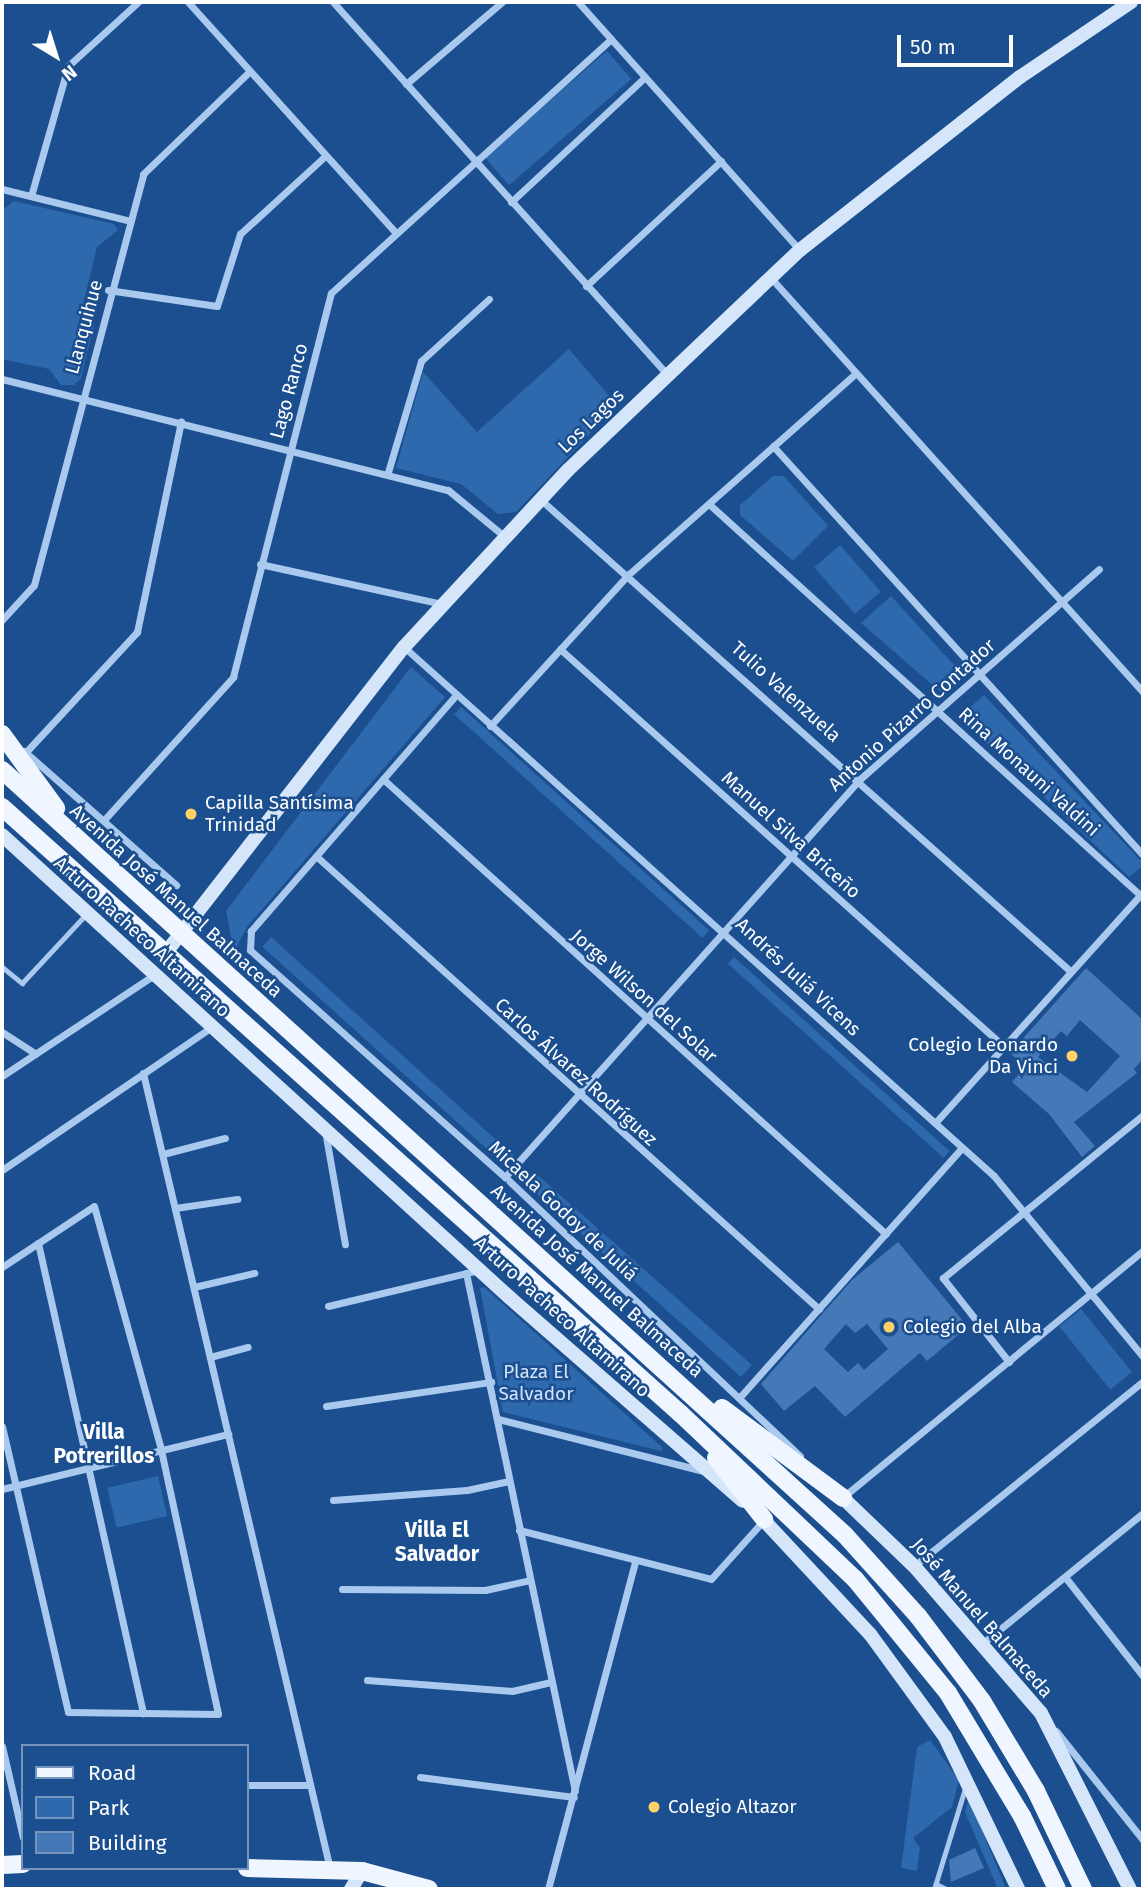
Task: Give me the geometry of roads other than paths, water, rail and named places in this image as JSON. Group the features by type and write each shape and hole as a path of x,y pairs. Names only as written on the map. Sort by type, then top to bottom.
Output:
{"main road":[{"path":"2,733 65,827"},
{"name":"Avenida José Manuel Balmaceda","path":"2,770 182,936 829,1519 918,1616 1009,1743 1083,1889"},
{"path":"2,807 164,955 681,1415 830,1553 918,1654 999,1775 1057,1889"},
{"path":"659,1365 843,1498"},
{"path":"681,1415 764,1519"},
{"path":"2,1865 21,1864"},
{"path":"248,1868 362,1871 429,1889"}],"street":[{"path":"31,196 68,66 138,2"},
{"path":"188,2 324,157 395,232"},
{"path":"333,2 667,374"},
{"path":"406,84 502,2"},
{"path":"578,2 800,250"},
{"name":"Los Lagos","path":"164,955 182,936 404,647 540,500 667,374 800,250 1020,77 1131,2"},
{"name":"Lago Ranco","path":"104,820 233,677 331,293 395,232 611,39"},
{"name":"Llanquihue","path":"2,620 34,585 108,290 150,163 249,72"},
{"path":"511,202 645,77"},
{"path":"108,290 217,306 240,234 324,157"},
{"path":"586,286 721,162"},
{"path":"2,189 130,222"},
{"path":"771,278 854,375 1143,692"},
{"path":"388,472 421,360 489,299"},
{"path":"490,726 629,574 854,375"},
{"path":"2,379 388,472 448,491 505,537"},
{"path":"25,753 137,632 181,422"},
{"path":"773,446 978,676 1143,855"},
{"name":"Tulio Valenzuela","path":"540,500 629,574 860,779 1069,970"},
{"name":"Rina Monauni Valdini","path":"709,504 1142,893"},
{"path":"260,564 443,604"},
{"name":"Antonio Pizarro Contador","path":"505,1177 860,779 1099,569"},
{"name":"Andrés Juliá Vicens","path":"404,647 490,726 726,931 962,1148 1023,1212 1143,1357"},
{"name":"Manuel Silva Briceño","path":"560,649 1001,1044"},
{"path":"316,856 456,695"},
{"path":"2,733 176,885"},
{"name":"Jorge Wilson del Solar","path":"383,779 645,1020 886,1234"},
{"name":"Arturo Pacheco Altamirano","path":"2,835 482,1270 764,1519 870,1634 945,1737 968,1779 1018,1889"},
{"name":"Micaela Godoy de Juliá","path":"316,856 251,931 253,955 505,1177 843,1498"},
{"name":"Carlos Álvarez Rodríguez","path":"316,856 577,1096 819,1309"},
{"path":"935,1123 1001,1044 1142,893"},
{"path":"2,1076 154,975"},
{"path":"2,1170 212,1027"},
{"path":"2,1032 36,1054"},
{"path":"144,1073 330,1870"},
{"path":"1009,1362 943,1278 1143,1115"},
{"path":"324,1127 345,1244"},
{"path":"163,1154 225,1138"},
{"path":"739,1398 962,1148"},
{"path":"175,1208 237,1199"},
{"path":"2,1267 94,1206 161,1450 218,1714 68,1712 2,1427"},
{"path":"38,1243 143,1713"},
{"path":"843,1498 1143,1251"},
{"path":"328,1306 482,1270"},
{"path":"194,1287 254,1273"},
{"path":"466,1273 491,1381 519,1530 575,1794"},
{"path":"210,1357 248,1347"},
{"path":"326,1406 491,1381"},
{"path":"914,1566 1143,1381"},
{"path":"498,1419 710,1473"},
{"path":"2,1489 228,1434"},
{"path":"333,1500 467,1490 509,1480"},
{"name":"José Manuel Balmaceda","path":"843,1498 914,1566 984,1643 1041,1713 1130,1889"},
{"path":"984,1643 1143,1515"},
{"path":"519,1530 711,1579 764,1519"},
{"path":"548,1889 635,1561"},
{"path":"1065,1577 1143,1676"},
{"path":"342,1589 485,1590 530,1580"},
{"path":"367,1680 512,1691 551,1682"},
{"path":"1041,1713 1143,1840"},
{"path":"2,1746 21,1829"},
{"path":"420,1777 575,1794"},
{"path":"248,1786 310,1785"},
{"path":"12,1788 21,1788"},
{"path":"351,1889 362,1871"}],"lane":[{"path":"2,967 22,983 87,913"},
{"path":"946,1889 935,1887 968,1779"}],"place":[{"name":"Capilla Santísima Trinidad","path":"191,814"},
{"name":"Colegio Leonardo Da Vinci","path":"1072,1056"},
{"name":"Colegio del Alba","path":"889,1327"},
{"name":"Colegio Altazor","path":"654,1807"}],"district":[{"name":"Villa Potrerillos","path":"104,1444"},
{"name":"Villa El Salvador","path":"437,1542"}],"park label":[{"name":"Plaza El Salvador","path":"536,1383"}]}
